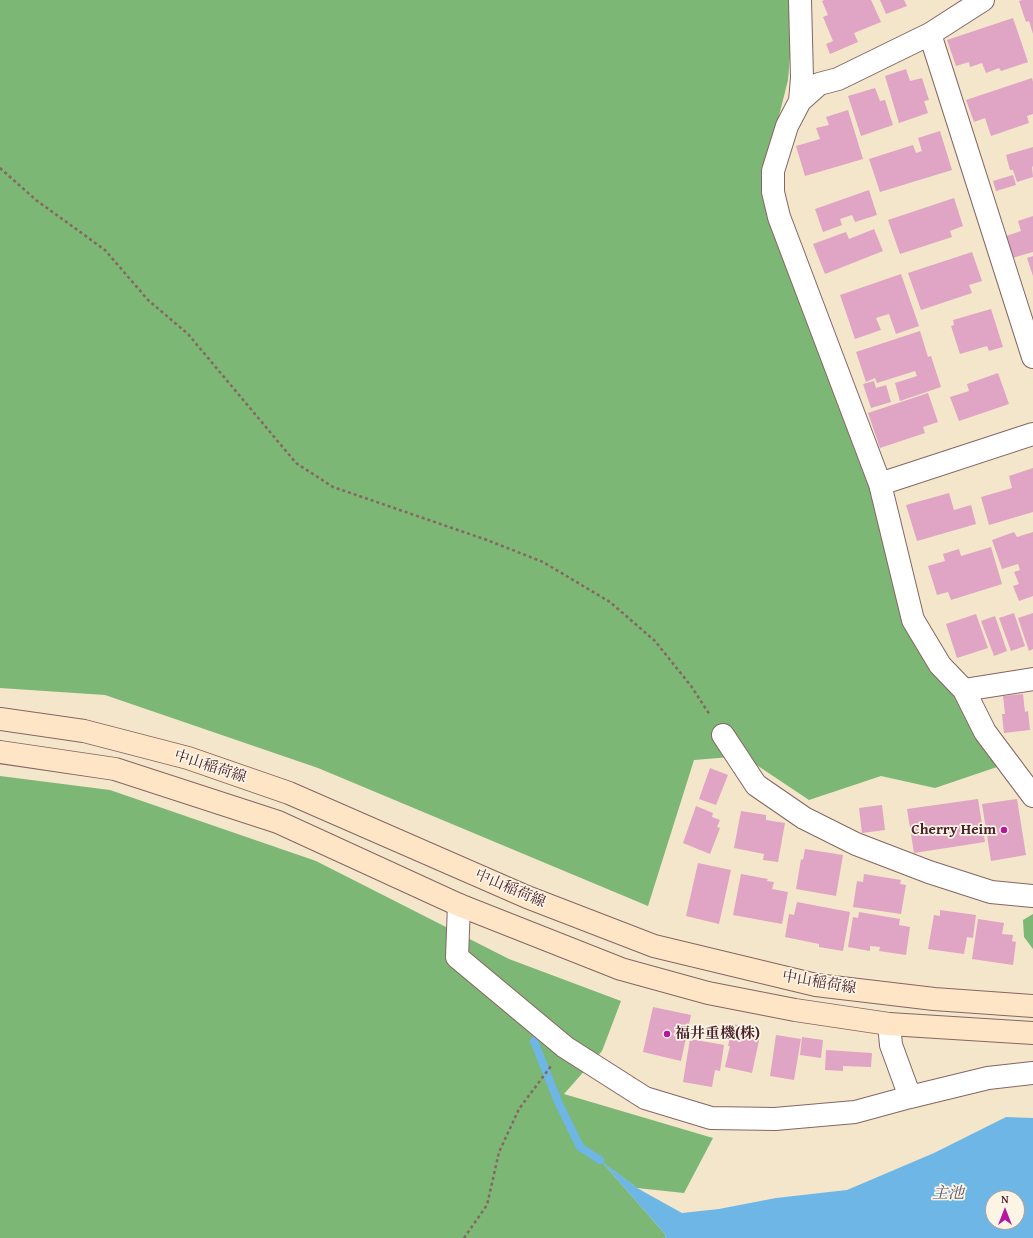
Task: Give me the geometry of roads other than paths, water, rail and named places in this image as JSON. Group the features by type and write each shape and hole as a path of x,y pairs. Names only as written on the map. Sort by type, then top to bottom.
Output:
{"main road":[{"name":"中山稲荷線","path":"0,720 84,731 188,758 289,793 527,896 654,946 816,985 934,999 1033,1006"},
{"name":"中山稲荷線","path":"0,752 115,769 271,820 459,905 620,968 694,989 795,1010 890,1024 1033,1033"}],"street":[{"path":"800,0 802,78 800,101"},
{"path":"983,0 930,34 838,79 819,84 800,101 787,126 773,171 773,192 780,217 880,484 913,620 940,665 964,690 985,732 1033,796"},
{"path":"930,34 1033,357"},
{"path":"880,484 1033,434"},
{"path":"964,690 1033,679"},
{"path":"723,735 756,785 804,818 856,844 928,872 990,892 1033,896"},
{"path":"459,905 457,957 565,1047 644,1098 711,1118 775,1119 855,1112 988,1078 1033,1073"},
{"path":"890,1024 891,1045 910,1097"}],"water":[{"name":"主池","path":"1006,1117 1033,1118 1033,1238 666,1238 665,1234 600,1160 637,1188 682,1213 719,1209 776,1198 847,1190 934,1153"}],"waterway":[{"path":"534,1041 559,1104 580,1147 600,1160"}],"place":[{"name":"Cherry Heim","path":"1004,830"},
{"name":"福井重機(株)","path":"667,1034"}]}
